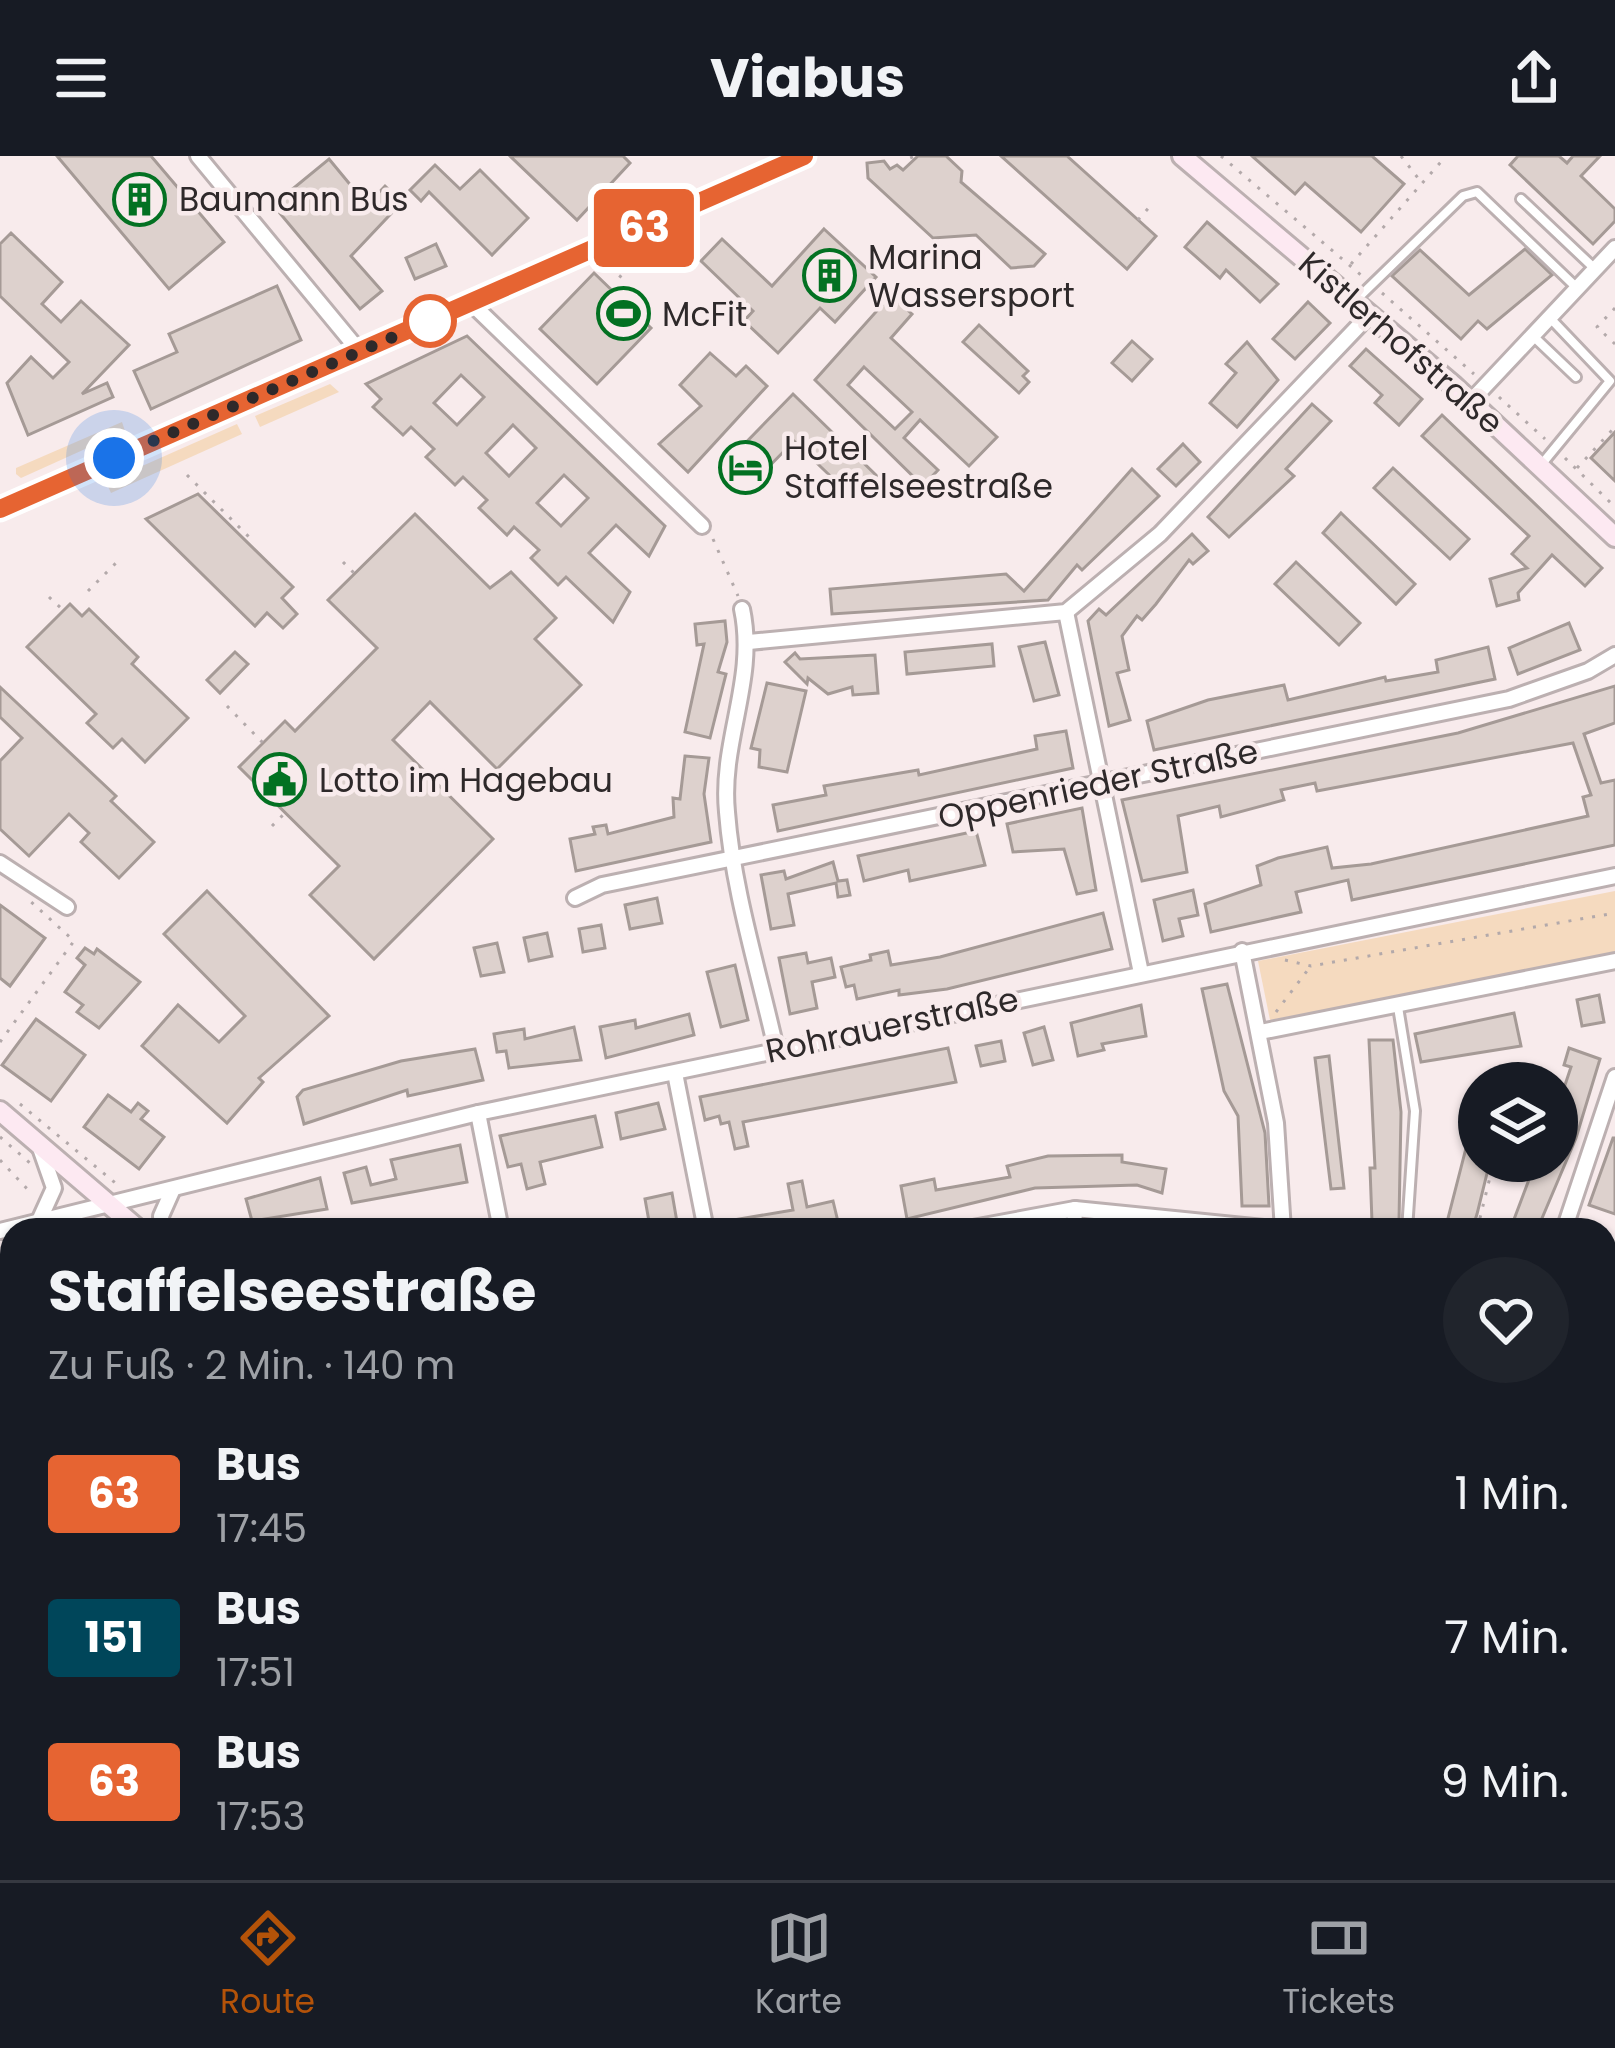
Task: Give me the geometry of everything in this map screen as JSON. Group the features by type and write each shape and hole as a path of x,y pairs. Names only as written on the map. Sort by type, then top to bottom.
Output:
{"street":[{"path":"198,156 360,352"},
{"path":"0,509 803,156"},
{"name":"Kistlerhofstraße","path":"1181,156 1471,401 1615,537"},
{"path":"1471,401 1615,248"},
{"path":"471,303 702,526"},
{"path":"749,642 1066,612 1160,534 1363,307"},
{"path":"742,609 749,642 747,678 728,767 727,811 776,1049"},
{"path":"1066,612 1142,973"},
{"name":"Oppenrieder Straße","path":"575,898 602,885 1509,699 1588,671 1615,655"},
{"path":"0,863 67,907"},
{"name":"Rohrauerstraße","path":"51,1218 478,1113 1615,876"},
{"path":"1242,951 1276,1124 1282,1218"},
{"path":"1260,1032 1615,962"},
{"path":"675,1073 704,1218"},
{"path":"1568,1218 1615,1077"},
{"path":"8,1105 35,1138 126,1218"},
{"path":"478,1113 499,1218"},
{"path":"35,1138 54,1188 40,1218"},
{"path":"161,1218 173,1189"},
{"path":"1027,1218 1075,1209 1164,1218"},
{"path":"1075,1209 1075,1218"}],"lane":[{"path":"1363,307 1372,284 1463,196 1477,192 1577,288"},
{"path":"1521,199 1595,269"},
{"path":"1540,466 1610,381 1550,318"},
{"path":"1533,336 1576,376"},
{"path":"1397,1005 1415,1111 1408,1218"}],"path":[{"path":"1221,156 1486,385 1615,507"},
{"path":"1402,156 1422,184"},
{"path":"1349,266 1446,156"},
{"path":"1138,220 1152,204"},
{"path":"591,251 625,280"},
{"path":"611,271 623,258"},
{"path":"630,308 641,296"},
{"path":"1615,308 1597,327 1615,344"},
{"path":"1576,469 1615,427"},
{"path":"187,475 250,538 246,542"},
{"path":"702,526 722,554 742,609"},
{"path":"88,591 118,561"},
{"path":"343,562 355,574"},
{"path":"50,597 63,610"},
{"path":"227,706 263,742"},
{"path":"272,826 285,813"},
{"path":"0,1042 74,941 27,902 34,886"},
{"path":"1242,951 1312,966 1615,913"},
{"path":"1260,1032 1312,966"},
{"path":"8,1105 113,1182"},
{"path":"0,1160 36,1201"},
{"path":"1480,1218 1489,1182"}],"shaded area":[{"path":"330,384 339,392 260,427 255,416"},
{"path":"122,422 125,431 21,478 16,474 16,468"},
{"path":"237,424 242,434 111,493 106,482"},
{"path":"1615,891 1615,956 1270,1020 1258,961"}],"building":[{"name":"Baumann Bus","path":"57,156 151,156 224,242 169,289"},
{"path":"510,156 623,156 630,163 577,220"},
{"path":"918,156 946,156 962,171 961,182 1045,254 1034,266 1011,268 976,235 933,238 868,178 867,163 884,161 890,169 897,165 903,170"},
{"path":"1001,156 1067,156 1156,236 1127,269"},
{"path":"1252,156 1372,156 1404,184 1361,232 1305,183 1295,194"},
{"path":"1518,156 1559,156 1567,163 1573,156 1600,156 1581,176 1615,209 1615,221 1593,244 1510,165"},
{"path":"329,159 367,205 385,186 402,202 351,256 382,291 360,309 273,205"},
{"path":"435,165 460,189 480,170 528,218 492,255 429,192 421,201 410,190"},
{"path":"1207,222 1278,284 1260,302 1226,270 1220,278 1185,247"},
{"path":"824,229 876,277 835,322 820,308 778,353 744,321 753,311 701,261 722,239 772,286"},
{"path":"11,233 62,282 42,304 61,322 81,301 129,345 82,394 107,383 113,397 28,435 7,383 31,357 53,378 69,362 0,296 0,244"},
{"path":"436,244 446,266 415,279 406,258"},
{"path":"1525,249 1552,275 1487,329 1478,321 1461,339 1392,276 1420,250 1469,295"},
{"path":"594,273 651,328 597,384 540,329"},
{"path":"277,286 301,340 151,409 134,371 177,352 169,334"},
{"path":"891,295 912,314 891,338 997,437 969,466 920,420 904,438 938,470 923,486 815,380","holes":["864,367 912,412 895,429 848,385"]},
{"path":"1308,302 1330,323 1295,359 1273,339"},
{"path":"979,325 1028,371 1023,376 1029,382 1019,393 963,342"},
{"path":"467,336 665,526 649,556 616,525 589,553 630,592 613,622 566,577 558,585 531,558 539,550 514,527 507,535 479,508 487,500 463,477 455,485 426,457 434,449 411,427 403,435 373,407 381,399 366,384","holes":["461,375 484,397 457,425 434,403","513,425 536,448 509,476 486,453","564,475 588,498 561,526 537,503"]},
{"path":"1132,341 1152,359 1132,381 1112,363"},
{"path":"1247,342 1278,380 1237,427 1210,403 1236,373 1226,364"},
{"path":"1366,349 1422,399 1399,425 1375,403 1382,395 1350,366"},
{"path":"710,353 736,376 746,366 767,386 688,472 659,444 701,406 680,385"},
{"path":"793,394 881,480 868,493 860,485 850,495 794,441 749,487 725,464"},
{"path":"1312,404 1331,421 1286,469 1294,476 1229,537 1208,517"},
{"path":"1442,415 1602,568 1585,586 1552,555 1518,593 1519,600 1497,606 1490,579 1527,568 1512,554 1529,536 1422,436"},
{"path":"1615,432 1615,481 1591,458"},
{"path":"1183,444 1200,462 1176,486 1158,469"},
{"path":"1393,468 1469,539 1450,559 1374,488"},
{"path":"1132,469 1159,496 1082,570 1077,565 1048,600 832,614 830,589 1006,574 1024,591"},
{"path":"198,494 293,587 282,598 297,614 283,628 267,613 255,626 146,519"},
{"path":"1341,513 1415,584 1396,604 1323,533"},
{"path":"415,514 490,588 511,572 556,618 535,639 581,685 497,769 430,702 393,740 493,839 374,959 310,895 339,866 239,767 285,721 295,731 377,648 328,600"},
{"path":"1192,534 1208,551 1193,564 1189,560 1142,620 1137,616 1122,636 1129,670 1117,673 1130,720 1109,726 1088,621 1099,609 1106,615"},
{"path":"1296,562 1360,623 1339,645 1275,584"},
{"path":"70,604 82,616 89,609 138,657 132,664 188,718 145,762 122,739 113,748 87,723 96,714 27,647"},
{"path":"725,621 727,642 718,672 726,674 710,738 685,732 704,644 697,645 695,624"},
{"path":"1569,623 1580,650 1518,674 1509,648"},
{"path":"1045,642 1059,695 1034,701 1019,647"},
{"path":"992,644 994,666 907,674 905,652"},
{"path":"1488,647 1495,679 1154,750 1147,721 1208,700 1284,685 1288,700 1385,677 1386,681 1438,672 1436,660"},
{"path":"235,652 248,664 220,693 207,680"},
{"path":"795,653 800,659 875,655 878,693 853,695 852,687 828,694 808,678 807,684 785,662"},
{"path":"767,683 806,691 787,772 759,767 760,750 751,748"},
{"path":"1615,686 1615,723 1584,734 1601,783 1615,780 1615,845 1352,900 1348,880 1296,892 1301,912 1211,932 1205,904 1261,885 1257,866 1278,858 1327,847 1332,868 1371,864 1588,816 1583,797 1591,795 1573,743 1317,791 1315,783 1281,790 1284,800 1221,817 1219,806 1178,816 1187,872 1142,881 1122,800 1458,733"},
{"path":"0,687 116,796 111,801 154,842 119,878 81,842 89,833 69,814 29,856 0,829 0,761 22,738 0,717"},
{"path":"1066,731 1073,768 778,831 773,805 826,795 824,786 918,770 919,775 1037,749 1035,736"},
{"path":"685,756 709,758 704,794 711,842 576,871 570,839 595,834 593,827 606,825 608,834 674,817 673,798 680,799"},
{"path":"1082,808 1096,890 1077,894 1064,849 1013,852 1007,824"},
{"path":"976,831 985,865 910,881 908,870 864,881 858,856"},
{"path":"833,862 838,881 847,880 850,895 838,897 836,883 788,894 794,925 771,929 761,875 784,871 786,879"},
{"path":"1193,890 1198,915 1179,919 1183,936 1163,941 1154,900"},
{"path":"207,891 329,1016 259,1078 263,1082 227,1123 142,1046 178,1005 219,1042 245,1016 164,934"},
{"path":"657,898 662,923 630,929 625,905"},
{"path":"0,905 45,938 10,986 0,978"},
{"path":"1103,913 1112,949 947,989 899,995 899,990 857,999 854,985 846,987 841,967 888,951 891,965 940,957"},
{"path":"601,925 605,948 583,952 579,929"},
{"path":"547,933 552,956 529,961 524,938"},
{"path":"497,943 504,972 481,976 474,948"},
{"path":"85,948 94,954 97,949 140,982 99,1028 77,1012 83,1005 65,992 85,965 77,958"},
{"path":"806,953 808,963 831,958 835,977 812,982 817,1008 790,1014 779,958"},
{"path":"735,965 748,1020 721,1027 707,972"},
{"path":"1227,984 1265,1133 1269,1206 1242,1206 1238,1116 1224,1091 1202,989"},
{"path":"1599,995 1604,1022 1582,1026 1577,1000"},
{"path":"1141,1005 1146,1036 1102,1044 1104,1050 1078,1056 1071,1023"},
{"path":"1514,1013 1521,1046 1421,1062 1415,1034"},
{"path":"689,1014 694,1035 606,1058 600,1027 635,1020 636,1028"},
{"path":"36,1019 85,1055 51,1101 2,1065"},
{"path":"574,1027 581,1060 509,1068 506,1051 497,1052 494,1034 524,1029 525,1039"},
{"path":"1044,1027 1053,1060 1033,1065 1024,1033"},
{"path":"1369,1040 1393,1040 1401,1112 1399,1218 1372,1218 1370,1168 1375,1168"},
{"path":"1001,1041 1005,1061 981,1066 976,1046"},
{"path":"948,1048 956,1082 743,1122 748,1146 735,1149 729,1122 721,1124 719,1116 705,1120 700,1097"},
{"path":"1569,1048 1600,1059 1578,1131 1578,1062 1565,1062"},
{"path":"475,1049 483,1080 408,1096 407,1090 304,1124 297,1097 303,1090 401,1061"},
{"path":"1329,1056 1344,1188 1331,1189 1315,1058"},
{"path":"108,1095 131,1112 138,1103 148,1111 141,1119 164,1137 139,1169 84,1127"},
{"path":"658,1103 665,1129 621,1139 616,1113"},
{"path":"595,1116 602,1147 540,1162 545,1184 527,1189 521,1164 508,1167 500,1136"},
{"path":"1615,1138 1615,1214 1589,1205"},
{"path":"460,1145 467,1182 352,1203 344,1173 366,1167 371,1185 396,1179 391,1160"},
{"path":"1122,1155 1122,1162 1166,1169 1162,1193 1137,1185 1035,1188 907,1218 901,1186 934,1179 936,1190 1010,1177 1007,1166 1048,1156"},
{"path":"320,1178 327,1209 251,1218 246,1199"},
{"path":"1458,1179 1485,1182 1476,1218 1448,1218"},
{"path":"802,1181 807,1207 833,1201 837,1218 746,1218 793,1210 788,1184"},
{"path":"1528,1182 1557,1182 1542,1218 1515,1218"},
{"path":"672,1193 676,1218 648,1218 645,1199"}],"bus line":[{"name":"63","path":"0,509 804,156"}],"place":[{"name":"Baumann Bus","path":"140,199"},
{"name":"Marina Wassersport","path":"829,276"},
{"name":"McFit","path":"623,314"},
{"name":"Hotel Staffelseestraße","path":"745,467"},
{"name":"Lotto im Hagebau","path":"280,780"}],"route":[{"path":"114,458 430,321"}]}
